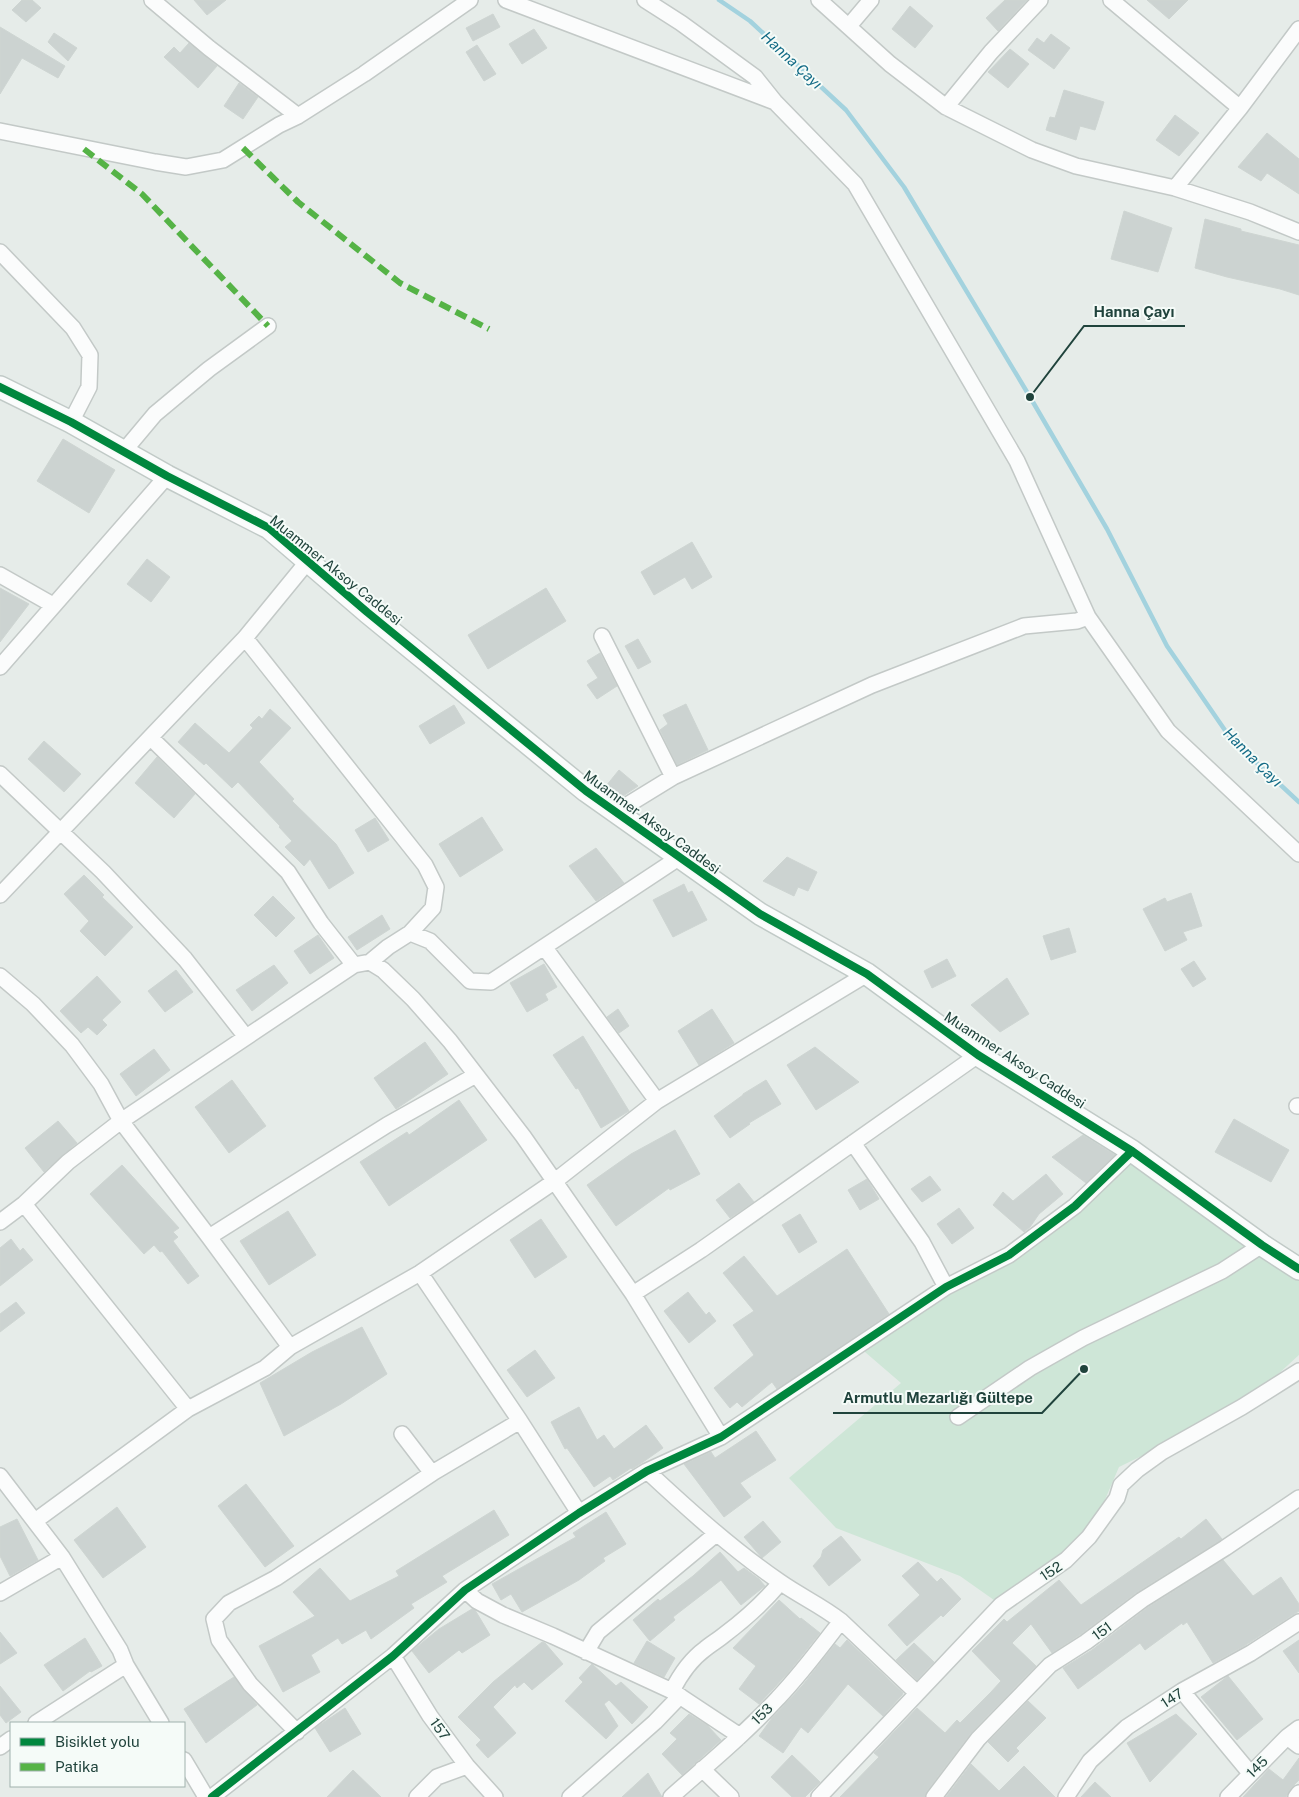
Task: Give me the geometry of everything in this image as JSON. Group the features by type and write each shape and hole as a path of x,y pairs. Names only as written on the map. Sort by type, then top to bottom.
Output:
{"street":[{"path":"152,0 209,48 298,116"},
{"path":"0,131 186,167 223,160 364,74 470,0"},
{"path":"506,0 775,102"},
{"path":"645,0 681,23 756,77 775,102 855,184 1017,461 1088,617 1168,731 1299,854"},
{"path":"819,0 890,64 946,107 1032,150 1076,166 1175,188 1250,212 1299,232"},
{"path":"849,26 871,0"},
{"path":"946,107 992,52 1040,0"},
{"path":"1111,0 1240,108"},
{"path":"1175,188 1240,108 1299,30"},
{"path":"0,252 73,328 90,355 89,387 71,422"},
{"path":"124,452 156,414 209,369 268,326"},
{"name":"Muammer Aksoy Caddesi","path":"0,386 71,422 167,476 269,528 367,612 571,778 616,812 760,914 867,974 978,1055 1132,1151 1262,1245 1299,1269"},
{"path":"0,667 167,476"},
{"path":"0,895 245,638 308,561"},
{"path":"0,575 53,605"},
{"path":"616,812 673,777 872,685 1024,626 1077,622 1088,617"},
{"path":"602,636 673,777"},
{"path":"0,1222 24,1204 68,1162 121,1121 354,965 370,962 388,946 410,933 433,908 436,887 425,865 245,638"},
{"path":"151,738 288,872 321,923 354,965"},
{"path":"0,774 61,830 185,959 246,1037"},
{"path":"410,933 430,941 470,981 491,982 680,857"},
{"path":"545,948 657,1101"},
{"path":"370,962 383,970 413,999 450,1041 524,1136 633,1294 721,1437"},
{"path":"35,1521 188,1409 265,1368 290,1347 420,1273 555,1182 657,1101 867,974"},
{"path":"0,976 33,1004 72,1045 101,1084 121,1121 290,1347"},
{"path":"633,1294 701,1250 978,1055"},
{"path":"209,1237 387,1125 476,1075"},
{"path":"854,1143 922,1242 946,1287"},
{"path":"212,1797 394,1656 465,1590 579,1513 647,1471 721,1437 946,1287 1009,1255 1075,1206 1132,1151"},
{"path":"24,1204 188,1409"},
{"path":"958,1417 1030,1368 1083,1338 1222,1271 1262,1245"},
{"path":"420,1273 520,1421 579,1513"},
{"name":"152","path":"818,1797 1001,1605 1066,1560 1090,1537 1117,1498 1121,1485 1137,1470 1162,1452 1242,1407 1299,1371"},
{"path":"297,1732 250,1684 219,1640 214,1619 229,1603 276,1578 434,1472 520,1421"},
{"path":"402,1434 428,1468 434,1472"},
{"path":"647,1471 716,1534 780,1583 831,1613 841,1621 917,1693"},
{"path":"0,1476 62,1557 120,1650 126,1665 160,1722"},
{"name":"151","path":"934,1797 978,1739 1050,1665 1086,1642 1142,1600 1217,1554 1299,1498"},
{"path":"586,1652 598,1632 716,1534"},
{"path":"0,1593 62,1557"},
{"path":"570,1797 655,1722 676,1693 690,1662 748,1615 780,1583"},
{"path":"465,1590 477,1601 503,1615 676,1693 740,1736"},
{"name":"153","path":"671,1797 740,1736 802,1671 841,1621"},
{"name":"147","path":"1066,1797 1090,1761 1128,1727 1182,1691 1251,1653 1299,1622"},
{"name":"157","path":"394,1656 430,1716 467,1766 495,1797"},
{"path":"38,1722 126,1665"},
{"path":"1182,1691 1250,1774"},
{"path":"1293,1732 1299,1746"},
{"name":"145","path":"1228,1797 1293,1732"},
{"path":"185,1762 206,1797"},
{"path":"417,1797 437,1777 467,1766"},
{"path":"702,1769 732,1797"},
{"path":"1296,1797 1299,1793"}],"green space":[{"path":"1132,1151 1299,1273 1299,1355 1242,1407 1119,1467 1089,1537 1001,1605 960,1576 836,1528 789,1478 901,1383 858,1346 1009,1255"}],"building":[{"path":"22,0 32,0 41,8 26,22 12,10"},
{"path":"194,0 226,0 207,15"},
{"path":"1005,0 1027,0 998,31 986,18"},
{"path":"1147,0 1188,0 1169,19"},
{"path":"910,6 933,26 915,48 892,29"},
{"path":"493,14 500,27 473,41 466,28"},
{"path":"0,27 65,66 58,78 22,58 0,94"},
{"path":"534,29 547,48 522,64 509,44"},
{"path":"54,33 77,48 68,61 48,42"},
{"path":"1051,34 1070,48 1054,69 1028,50 1037,38 1044,43"},
{"path":"189,43 217,66 198,88 164,57 174,47 180,53"},
{"path":"477,45 496,74 484,81 466,52"},
{"path":"1010,49 1029,64 1008,88 988,72"},
{"path":"239,83 258,97 243,119 224,106"},
{"path":"1064,90 1104,102 1095,130 1080,126 1076,140 1046,130 1050,117 1055,118"},
{"path":"1175,115 1199,133 1179,156 1156,140"},
{"path":"1267,133 1299,159 1299,194 1267,173 1261,181 1238,167"},
{"path":"1124,211 1172,228 1158,272 1111,259"},
{"path":"1205,219 1241,229 1241,231 1299,245 1299,295 1195,268"},
{"path":"63,439 115,470 89,513 37,481"},
{"path":"692,542 712,577 692,589 685,577 654,595 641,572"},
{"path":"147,559 170,577 151,602 127,584"},
{"path":"0,588 29,604 0,642"},
{"path":"546,588 566,621 488,669 468,635"},
{"path":"638,639 651,662 638,669 625,646"},
{"path":"600,653 617,686 597,699 587,685 598,678 587,661"},
{"path":"686,704 708,750 677,765 660,730 668,724 663,715"},
{"path":"454,705 465,723 430,744 419,726"},
{"path":"270,709 291,728 259,762 294,799 292,801 336,844 354,873 329,889 310,859 304,866 285,847 292,841 238,782 232,788 206,763 204,765 178,742 195,723 229,753 253,728 250,725 259,716 262,719"},
{"path":"44,741 81,774 64,792 28,759"},
{"path":"157,757 195,794 174,818 135,783"},
{"path":"619,770 638,786 620,798 606,786"},
{"path":"482,817 503,850 460,877 439,844"},
{"path":"375,818 389,840 368,852 355,830"},
{"path":"596,848 624,883 596,901 569,866"},
{"path":"787,857 817,872 808,891 798,887 794,896 763,881"},
{"path":"84,875 104,895 102,897 133,927 105,956 80,931 89,921 64,894"},
{"path":"684,884 688,893 692,891 707,920 673,937 653,900"},
{"path":"1191,893 1202,926 1183,932 1187,940 1165,951 1143,909 1165,898 1167,902"},
{"path":"273,896 295,918 276,937 254,915"},
{"path":"382,915 390,929 357,950 348,937"},
{"path":"1069,928 1076,952 1051,960 1043,936"},
{"path":"318,935 334,958 310,974 294,951"},
{"path":"947,959 956,976 932,988 924,971"},
{"path":"1194,961 1206,979 1193,987 1181,969"},
{"path":"544,964 557,987 545,994 548,1000 527,1012 510,983"},
{"path":"274,965 288,983 252,1011 236,990"},
{"path":"176,970 193,992 165,1012 148,991"},
{"path":"97,976 121,1002 102,1020 107,1025 97,1035 88,1027 81,1033 60,1011"},
{"path":"1007,978 1029,1014 1000,1032 971,1005"},
{"path":"618,1009 629,1026 619,1033 607,1017"},
{"path":"712,1009 734,1043 699,1065 678,1031"},
{"path":"583,1036 629,1111 601,1128 578,1088 576,1089 553,1055"},
{"path":"425,1042 448,1074 396,1109 374,1078"},
{"path":"815,1047 859,1082 816,1110 787,1065"},
{"path":"154,1049 170,1070 136,1096 120,1074"},
{"path":"232,1080 266,1126 229,1153 195,1107"},
{"path":"766,1080 781,1104 749,1123 730,1138 714,1116 743,1094"},
{"path":"459,1100 487,1140 389,1206 360,1162 407,1132 409,1135"},
{"path":"1234,1119 1289,1150 1271,1182 1215,1152"},
{"path":"58,1121 77,1143 44,1172 25,1148"},
{"path":"675,1130 700,1174 670,1190 669,1188 616,1226 587,1185 631,1154"},
{"path":"1083,1135 1115,1155 1086,1183 1052,1157"},
{"path":"122,1165 179,1228 173,1232 178,1237 173,1241 199,1276 188,1284 162,1251 160,1252 154,1245 144,1254 90,1194"},
{"path":"1046,1174 1063,1194 1039,1214 1024,1232 993,1205 1003,1192 1013,1201"},
{"path":"930,1176 941,1190 922,1202 911,1189"},
{"path":"867,1179 879,1199 860,1210 848,1190"},
{"path":"739,1183 754,1202 730,1218 716,1200"},
{"path":"959,1208 974,1228 952,1244 937,1224"},
{"path":"288,1211 316,1255 269,1285 240,1241"},
{"path":"800,1214 817,1242 799,1253 782,1225"},
{"path":"541,1219 567,1257 535,1278 510,1240"},
{"path":"11,1239 20,1251 23,1248 33,1260 0,1286 0,1248"},
{"path":"847,1249 889,1314 777,1389 772,1382 742,1407 737,1402 730,1408 714,1388 754,1355 733,1325 754,1311 723,1273 744,1256 777,1296"},
{"path":"688,1292 706,1315 709,1312 716,1321 689,1343 664,1311"},
{"path":"16,1302 25,1313 0,1332 0,1314"},
{"path":"362,1327 387,1374 341,1404 284,1436 260,1383 312,1352"},
{"path":"535,1350 555,1378 527,1397 507,1370"},
{"path":"579,1407 597,1440 604,1435 614,1449 646,1425 663,1448 613,1480 610,1476 594,1487 567,1448 565,1449 551,1422"},
{"path":"756,1431 776,1460 740,1483 751,1497 724,1517 684,1464 711,1452 715,1458"},
{"path":"246,1484 294,1546 265,1567 218,1506"},
{"path":"117,1507 146,1547 103,1578 74,1540"},
{"path":"494,1510 509,1535 442,1576 447,1582 411,1604 414,1608 371,1639 366,1630 342,1644 338,1638 311,1655 320,1672 283,1692 259,1646 315,1616 293,1592 320,1568 350,1601 399,1576 396,1571"},
{"path":"606,1512 626,1544 603,1558 605,1561 579,1580 522,1612 511,1594 501,1600 492,1584 576,1537 573,1533"},
{"path":"17,1519 38,1560 10,1576 0,1556 0,1527"},
{"path":"1206,1519 1222,1539 1137,1592 1052,1653 1031,1624 1012,1643 1036,1666 971,1733 927,1791 925,1797 840,1797 879,1757 874,1753 917,1708 945,1733 957,1720 960,1723 991,1692 1001,1681 972,1651 1004,1619 1007,1622 1059,1580 1081,1605 1179,1537 1181,1539"},
{"path":"763,1521 781,1542 762,1558 744,1537"},
{"path":"841,1536 861,1560 829,1586 813,1566 821,1557 823,1550"},
{"path":"720,1552 738,1572 744,1568 765,1586 741,1605 721,1580 673,1617 675,1620 650,1641 633,1620 658,1599 660,1601 693,1576"},
{"path":"1223,1560 1253,1596 1281,1577 1299,1604 1299,1611 1213,1663 1187,1622 1183,1625 1182,1623 1145,1650 1140,1643 1078,1689 1063,1668 1092,1650 1147,1608"},
{"path":"918,1562 937,1582 941,1578 961,1599 943,1617 941,1615 907,1646 888,1625 920,1595 902,1576"},
{"path":"779,1600 800,1619 820,1633 788,1673 759,1704 739,1689 756,1666 733,1648"},
{"path":"472,1609 475,1610 490,1635 462,1653 459,1650 429,1673 412,1651 439,1629"},
{"path":"0,1632 17,1653 0,1664"},
{"path":"85,1638 102,1666 90,1671 63,1691 44,1665"},
{"path":"847,1640 903,1693 883,1716 848,1684 808,1733 801,1727 783,1753 759,1736 835,1644 840,1648"},
{"path":"1299,1640 1299,1673 1283,1651"},
{"path":"647,1641 675,1658 664,1677 634,1663"},
{"path":"542,1642 563,1664 532,1690 524,1682 517,1688 515,1685 493,1707 516,1733 488,1758 476,1745 481,1740 458,1717 493,1682"},
{"path":"914,1643 934,1662 917,1680 896,1660"},
{"path":"592,1664 616,1686 621,1682 648,1707 632,1724 609,1700 604,1704 618,1726 606,1739 565,1701 583,1682 579,1678"},
{"path":"1228,1676 1263,1719 1237,1740 1201,1697"},
{"path":"234,1677 257,1705 206,1743 184,1709"},
{"path":"0,1686 21,1712 6,1723 0,1715"},
{"path":"1028,1701 1046,1718 1016,1748 1019,1751 1008,1762 988,1742"},
{"path":"345,1708 361,1734 330,1752 315,1728"},
{"path":"689,1714 707,1725 721,1740 682,1775 662,1754 677,1739 670,1733"},
{"path":"1176,1714 1197,1734 1150,1782 1127,1743"},
{"path":"792,1755 820,1782 805,1797 792,1797 771,1777"},
{"path":"1299,1758 1299,1780 1286,1797 1243,1797 1269,1769 1283,1780"},
{"path":"971,1764 999,1791 1024,1766 1055,1797 946,1797"},
{"path":"353,1770 381,1797 327,1797"},
{"path":"648,1773 662,1797 622,1797"},
{"path":"1095,1782 1111,1797 1081,1797"}],"waterway":[{"name":"Hanna Çayı","path":"719,0 750,21 846,110 904,187 1107,529 1167,646 1231,739 1299,802"}],"marked path":[{"path":"243,148 298,202 400,283 489,329"},
{"path":"84,149 142,194 268,326"}],"cycle path":[{"path":"0,387 71,422 167,476 269,528 367,612 586,791 760,914 867,974 978,1055 1132,1151 1262,1245 1299,1269"},
{"path":"212,1797 393,1656 465,1590 579,1513 647,1471 721,1437 946,1287 1009,1255 1075,1206 1132,1151"}],"place":[{"name":"Hanna Çayı","path":"1030,397"},
{"name":"Armutlu Mezarlığı Gültepe","path":"1084,1369"}]}
